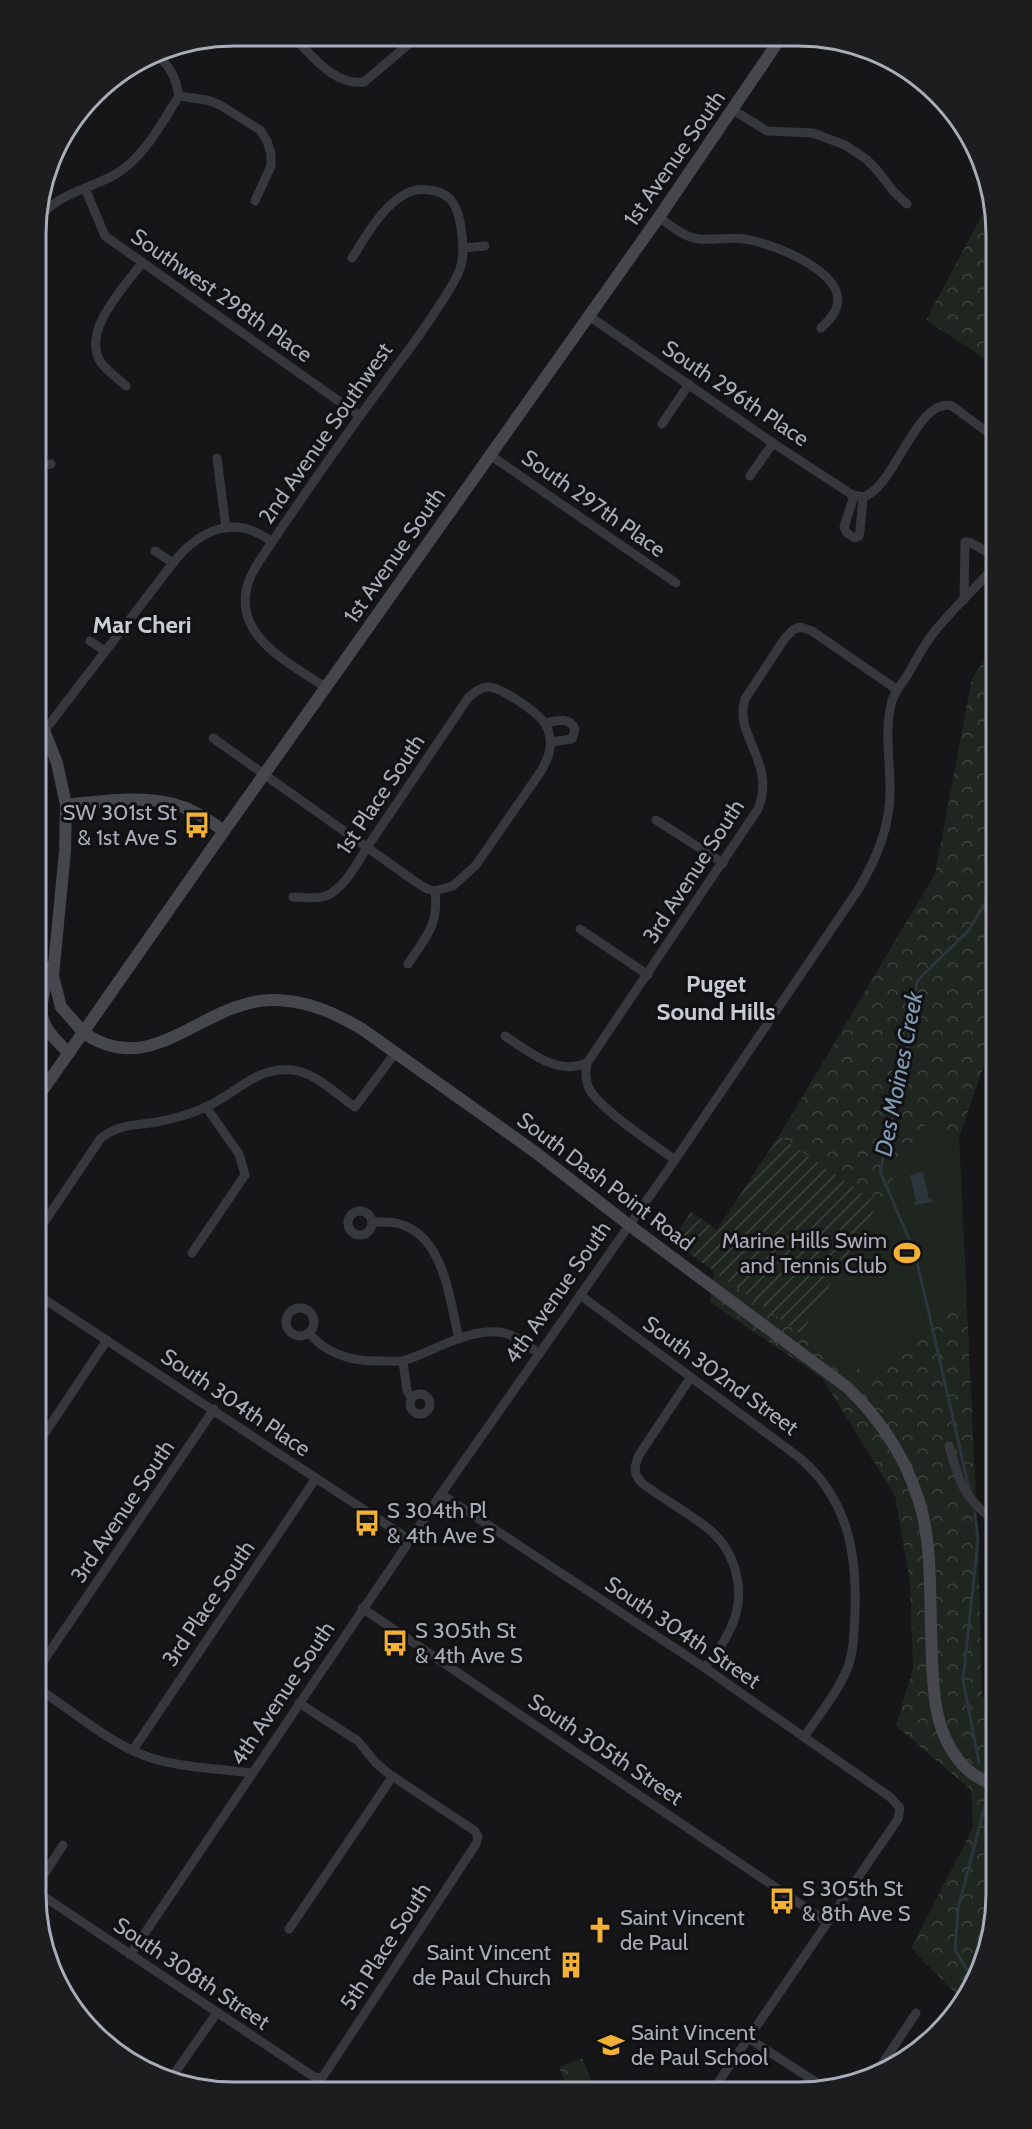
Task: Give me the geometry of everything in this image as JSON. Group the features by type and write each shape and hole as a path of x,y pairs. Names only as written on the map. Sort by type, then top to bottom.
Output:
{"main road":[{"name":"1st Avenue South","path":"46,1085 325,687 659,217 775,46"},
{"path":"47,735 57,763 66,805 65,851 55,947 47,982"},
{"path":"66,805 110,800 152,801 182,806 224,831"},
{"name":"South Dash Point Road","path":"55,947 53,976 61,1007 84,1033 109,1046 121,1049 133,1050 166,1041 231,1008 270,1000 313,1005 338,1015 535,1152 848,1388 865,1404 885,1431 909,1475 922,1515 928,1552 932,1666 936,1707 941,1725 956,1755 968,1770 985,1780"},
{"path":"47,1027 53,1038 69,1053"}],"street":[{"path":"304,47 337,76 355,83 364,82 406,47"},
{"path":"48,208 115,174 130,164 144,150 179,96 172,72 164,60"},
{"path":"179,96 207,100 220,105 260,130 271,154 271,166 255,201"},
{"path":"733,110 768,131 813,133 845,146 876,168 894,192 907,204"},
{"name":"Southwest 298th Place","path":"85,188 105,236 360,416"},
{"name":"2nd Avenue Southwest","path":"47,728 186,548 202,536 237,527 254,530 272,542 445,298 463,261 463,248 455,207 447,197 434,191 420,189 410,192 401,197 382,215 352,258"},
{"path":"659,217 691,237 699,239 730,237 755,241 778,249 814,267 831,282 838,298 834,314 821,328"},
{"path":"463,248 485,246"},
{"path":"126,386 101,363 94,340 104,314 142,263"},
{"name":"South 296th Place","path":"589,316 773,443 859,496 875,490 920,425 937,407 952,406 986,431"},
{"path":"662,424 689,384"},
{"path":"750,476 773,443"},
{"name":"South 297th Place","path":"490,455 676,583"},
{"path":"217,458 226,528"},
{"path":"47,465 51,464"},
{"path":"272,542 249,583 245,600 248,617 256,634 269,648 325,687"},
{"path":"964,600 965,542 986,551"},
{"path":"155,551 173,563"},
{"name":"4th Avenue South","path":"130,1955 362,1608 675,1160 858,890 872,867 880,847 888,810 890,790 887,733 890,709 896,689 910,671 931,635 986,576"},
{"name":"3rd Avenue South","path":"587,1063 754,818 763,794 763,773 744,722 744,704 751,687 789,633 796,628 808,629 896,689"},
{"path":"90,640 105,651"},
{"name":"1st Place South","path":"293,897 321,897 334,892 345,880 468,698 477,690 486,687 495,688 537,715 545,723"},
{"path":"213,738 366,848 422,886 435,891 453,886 476,865 541,771 548,757 550,739 545,723 565,720 572,723 575,729 572,739 550,739"},
{"path":"656,819 723,863"},
{"path":"408,964 434,922 437,907 435,891"},
{"path":"580,929 648,975"},
{"path":"505,1036 549,1063 568,1067 587,1063 585,1077 597,1099 675,1160"},
{"path":"46,1219 101,1138 114,1128 158,1122 206,1107 260,1074 276,1069 294,1070 311,1076 354,1107 395,1053"},
{"path":"192,1253 245,1175 239,1154 206,1107"},
{"path":"372,1222 405,1225 418,1233 429,1245 444,1275 459,1339"},
{"name":"South 302nd Street","path":"580,1296 800,1458 822,1480 831,1493 844,1519 852,1553 855,1601 854,1643 849,1664 839,1685 804,1737"},
{"name":"South 304th Place","path":"46,1300 410,1540"},
{"path":"309,1333 318,1343 346,1358 364,1362 403,1361 459,1339 498,1332 510,1334 538,1353"},
{"path":"46,1430 107,1340"},
{"path":"403,1361 407,1391 412,1398"},
{"path":"691,1377 644,1448 634,1468 634,1473 642,1483 711,1531 727,1550 736,1573 738,1608 728,1634 705,1668"},
{"name":"3rd Avenue South","path":"46,1657 214,1409"},
{"path":"948,1446 967,1496 985,1512"},
{"name":"3rd Place South","path":"132,1750 316,1478"},
{"name":"South 304th Street","path":"441,1494 705,1668 890,1797 900,1808 898,1819 827,1922"},
{"name":"South 305th Street","path":"362,1608 827,1922"},
{"path":"46,1694 132,1750 166,1762 251,1773"},
{"path":"289,1929 393,1776 376,1763 358,1741 299,1703"},
{"name":"5th Place South","path":"322,2078 477,1841 478,1835 475,1831 393,1776"},
{"path":"46,1871 63,1845"},
{"name":"South 308th Street","path":"46,1898 311,2076 317,2079 322,2078"},
{"path":"718,2082 827,1922"},
{"path":"884,2061 916,2013"},
{"path":"175,2072 216,2014"},
{"path":"748,2038 815,2081"}],"green space":[{"path":"984,211 986,359 926,320"},
{"path":"986,658 986,1061 959,1137 978,1540 982,1695 985,1699 985,1907 979,1943 971,1967 956,1994 911,1948 973,1828 971,1790 896,1726 913,1668 910,1582 895,1496 822,1378 710,1302 714,1273 723,1254 717,1230 779,1136 935,874 972,678"},
{"name":"Marine Hills Swim and Tennis Club","path":"928,1120 959,1137 967,1301 865,1373 801,1334"},
{"path":"779,1136 878,1204 801,1334 672,1241 691,1212 717,1230"},
{"path":"583,2058 591,2082 565,2082 559,2067"}],"shaded area":[{"path":"923,1172 929,1199 932,1199 932,1202 915,1205 910,1175"}],"waterway":[{"name":"Des Moines Creek","path":"969,1488 915,1253 880,1171 904,1074 917,981 969,930 986,902"},
{"name":"Des Moines Creek","path":"975,1514 978,1540 963,1680 979,1763"},
{"name":"Des Moines Creek","path":"968,1972 955,1950 958,1909 985,1805"}],"place":[{"name":"SW 301st St & 1st Ave S","path":"197,825"},
{"name":"Marine Hills Swim and Tennis Club","path":"907,1253"},
{"name":"S 304th Pl & 4th Ave S","path":"367,1523"},
{"name":"S 305th St & 4th Ave S","path":"395,1643"},
{"name":"S 305th St & 8th Ave S","path":"782,1901"},
{"name":"Saint Vincent de Paul","path":"600,1930"},
{"name":"Saint Vincent de Paul Church","path":"571,1965"},
{"name":"Saint Vincent de Paul School","path":"611,2045"}],"district":[{"name":"Mar Cheri","path":"142,625"},
{"name":"Puget Sound Hills","path":"716,998"}]}
